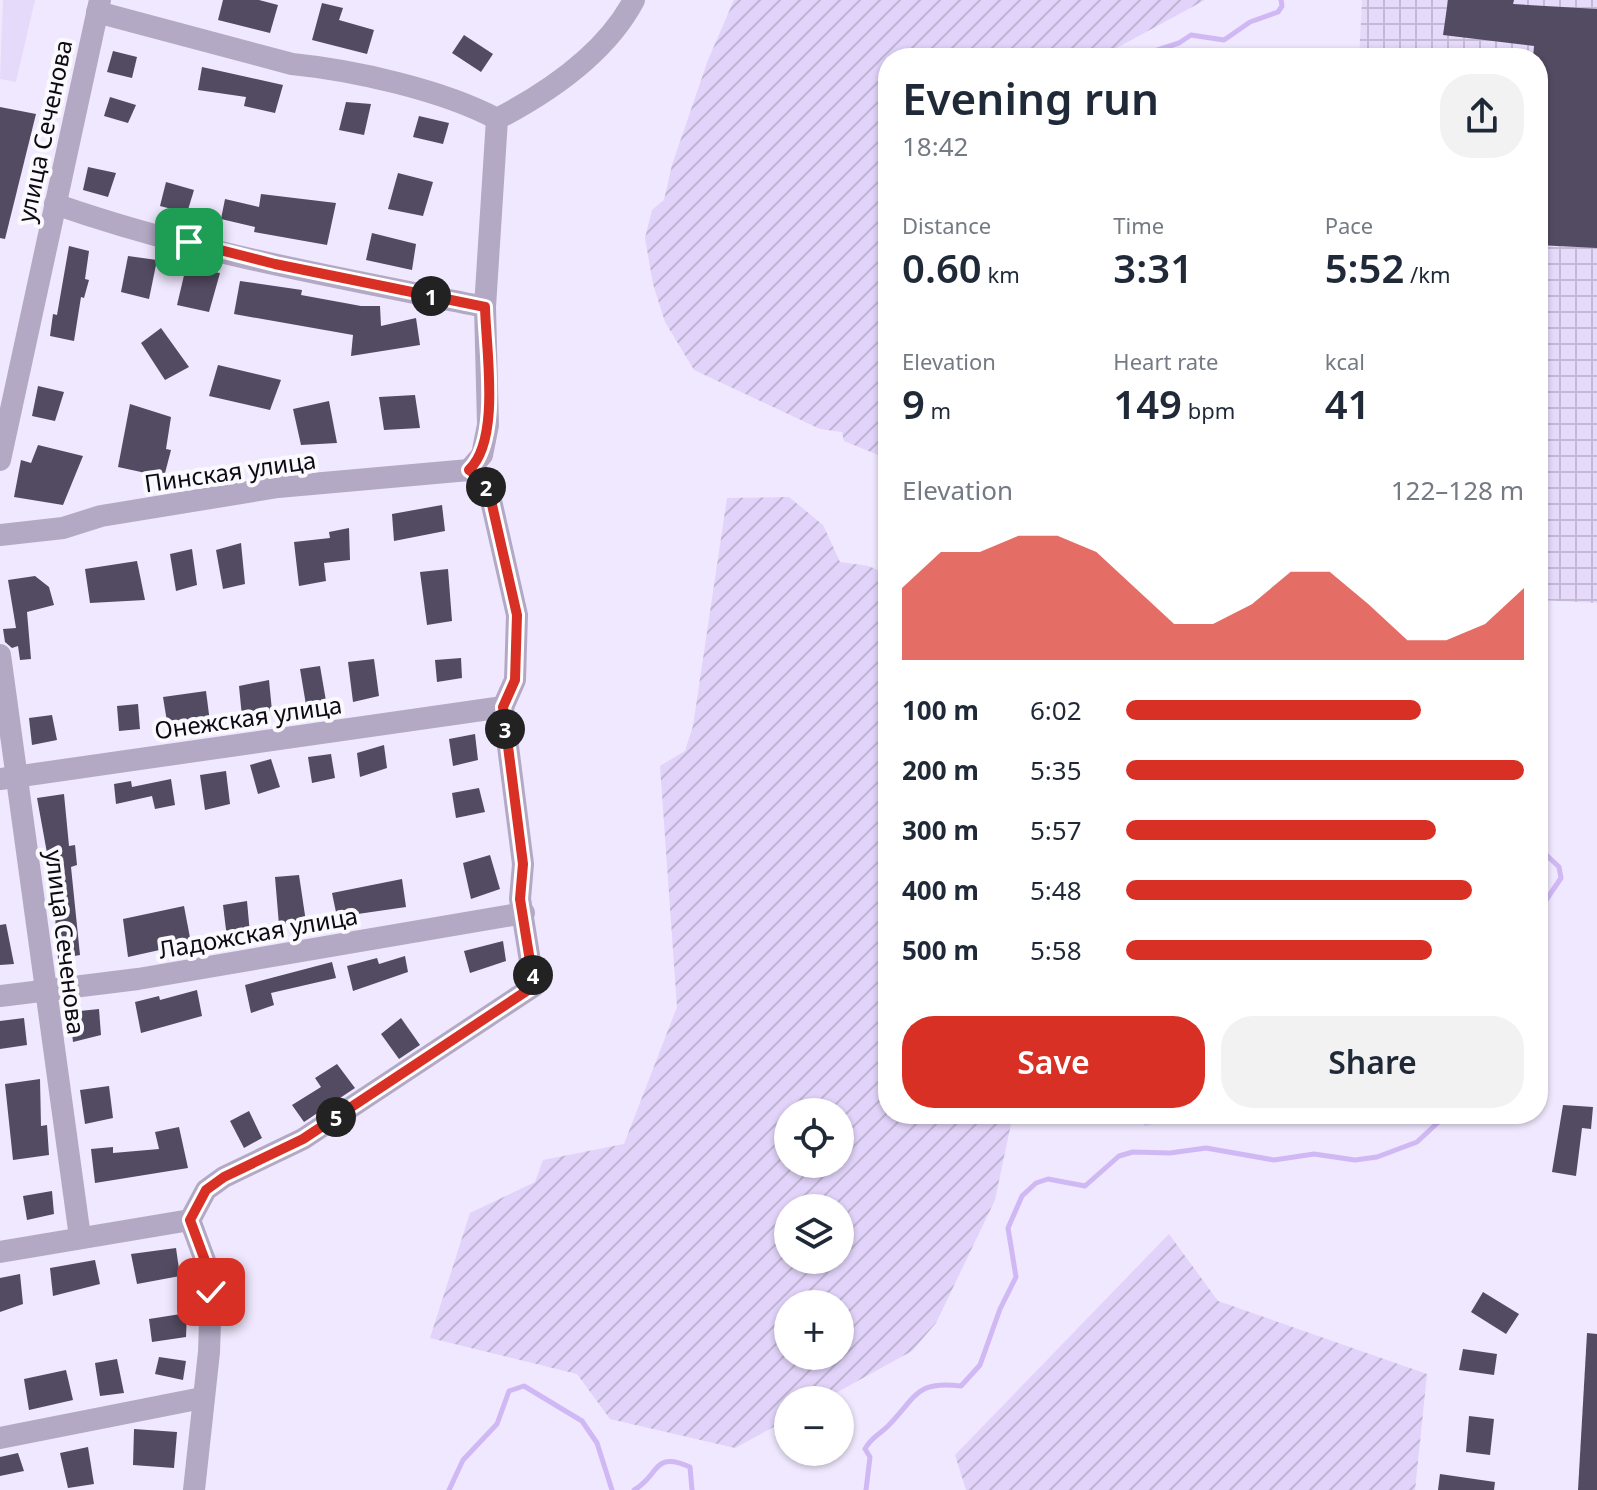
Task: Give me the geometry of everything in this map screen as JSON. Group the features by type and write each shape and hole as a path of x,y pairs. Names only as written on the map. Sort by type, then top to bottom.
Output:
{"street":[{"path":"497,119 532,101 590,55 634,0"},
{"path":"98,6 292,64 324,67 468,103 497,119"},
{"name":"улица Сеченова","path":"0,460 98,6"},
{"path":"194,1490 209,1352 211,1292 207,1266 190,1220 206,1190 224,1177 303,1139 534,986 520,899 523,864 503,707 515,680 517,615 490,496 483,480 469,470 482,455 488,425 485,307 497,119"},
{"path":"55,204 102,221 275,264 485,307"},
{"name":"Пинская улица","path":"0,535 63,528 101,516 278,487 469,470"},
{"name":"улица Сеченова","path":"0,655 9,778 46,991 80,1237"},
{"name":"Онежская улица","path":"9,778 503,707"},
{"name":"Ладожская улица","path":"0,996 138,979 524,913"},
{"path":"0,1252 190,1220"},
{"path":"0,1438 202,1398"}],"shaded area":[{"path":"3,0 35,0 16,82 0,79"},
{"path":"734,0 1205,0 1116,48 878,48 878,455 844,441 842,432 820,429 694,370 665,322 653,284 645,238 652,210 664,200 672,165 708,60"},
{"path":"1362,0 1597,0 1597,603 1548,601 1548,48 1360,48"},
{"path":"789,497 823,525 840,562 878,570 878,1124 1011,1124 995,1200 936,1323 912,1351 848,1386 774,1386 774,1427 735,1448 610,1419 577,1374 430,1338 470,1213 535,1182 543,1160 624,1144 677,1007 660,766 685,751 693,726 727,498"},
{"path":"1169,1234 1218,1301 1427,1374 1415,1490 966,1490 955,1455"}],"building":[{"path":"223,0 259,0 278,5 270,33 218,20"},
{"path":"1448,0 1514,0 1513,4 1597,9 1597,248 1548,246 1548,48 1443,35"},
{"path":"322,3 343,8 339,20 374,30 367,54 312,40"},
{"path":"464,35 493,54 481,72 452,53"},
{"path":"113,51 137,57 132,78 107,72"},
{"path":"202,67 283,85 275,113 244,106 246,97 198,90"},
{"path":"110,97 136,105 128,123 104,116"},
{"path":"346,102 371,104 364,135 339,130"},
{"path":"0,107 36,114 5,239 0,238"},
{"path":"419,116 449,123 443,144 413,137"},
{"path":"88,167 116,173 108,197 83,190"},
{"path":"398,173 433,182 423,216 388,209"},
{"path":"166,182 194,190 187,213 160,206"},
{"path":"261,194 336,203 327,245 254,232 255,227 221,219 225,199 259,207"},
{"path":"372,233 416,244 412,270 366,260"},
{"path":"69,246 89,251 85,279 89,280 84,298 81,297 74,341 50,336 53,314 57,315"},
{"path":"128,256 157,260 149,299 121,292"},
{"path":"186,267 220,273 209,312 177,305"},
{"path":"240,281 302,290 301,295 361,306 380,306 381,326 416,318 420,345 351,356 353,335 234,314"},
{"path":"161,328 189,367 165,380 141,343"},
{"path":"218,365 281,380 270,410 209,396"},
{"path":"38,386 64,392 55,421 32,416"},
{"path":"415,395 420,428 384,430 379,397"},
{"path":"329,401 337,443 301,445 293,409"},
{"path":"130,404 171,417 166,449 171,450 164,477 118,467"},
{"path":"38,445 83,456 63,505 14,497 21,460 31,463"},
{"path":"442,505 445,531 394,541 392,514"},
{"path":"349,528 350,560 324,563 326,581 299,586 294,542 330,538 329,532"},
{"path":"241,543 245,584 223,589 216,550"},
{"path":"192,549 197,585 176,591 170,554"},
{"path":"137,561 145,600 90,603 85,569"},
{"path":"448,569 452,621 427,625 420,572"},
{"path":"35,576 49,587 54,605 27,612 31,659 20,660 18,646 12,648 5,642 3,629 16,628 8,580"},
{"path":"461,658 462,678 437,682 435,660"},
{"path":"374,659 379,696 353,702 348,662"},
{"path":"320,666 326,701 306,705 300,669"},
{"path":"269,680 272,711 242,717 239,686"},
{"path":"206,691 210,722 168,728 163,697"},
{"path":"138,704 140,729 119,731 117,706"},
{"path":"52,715 57,740 32,745 29,718"},
{"path":"475,734 478,760 453,766 449,739"},
{"path":"384,745 387,768 360,777 357,753"},
{"path":"331,754 335,778 312,783 308,757"},
{"path":"271,759 280,787 258,794 250,765"},
{"path":"226,771 230,804 205,810 200,775"},
{"path":"171,779 175,805 155,809 152,796 116,804 114,784 131,781 132,787"},
{"path":"479,788 485,812 456,818 452,793"},
{"path":"64,794 69,846 75,845 77,865 71,867 80,955 58,959 53,886 37,798"},
{"path":"490,855 500,889 471,899 463,863"},
{"path":"299,875 306,922 279,925 275,877"},
{"path":"402,879 406,907 337,917 332,893"},
{"path":"247,901 250,934 227,938 223,905"},
{"path":"184,906 191,943 128,957 123,919"},
{"path":"6,924 14,964 0,965 0,925"},
{"path":"503,941 506,961 470,973 464,951"},
{"path":"405,956 408,972 353,991 347,966 377,958 379,964"},
{"path":"332,962 336,978 271,993 274,1005 251,1013 245,985"},
{"path":"197,990 202,1016 141,1033 135,1002 159,996 160,1000"},
{"path":"99,1009 101,1035 73,1042 70,1012"},
{"path":"24,1018 27,1045 0,1049 0,1021"},
{"path":"401,1018 420,1045 399,1059 381,1034"},
{"path":"337,1064 355,1088 304,1122 292,1105 321,1087 315,1078"},
{"path":"40,1079 41,1126 47,1125 49,1155 13,1160 5,1084"},
{"path":"109,1086 113,1118 85,1124 80,1090"},
{"path":"1563,1105 1593,1107 1591,1129 1582,1128 1576,1176 1552,1172"},
{"path":"249,1111 262,1138 244,1148 230,1121"},
{"path":"179,1127 188,1168 95,1183 91,1149 113,1147 113,1153 159,1149 155,1132"},
{"path":"52,1191 54,1214 27,1220 23,1196"},
{"path":"176,1248 180,1276 137,1284 131,1254"},
{"path":"95,1260 100,1284 53,1296 50,1268"},
{"path":"20,1274 23,1304 0,1312 0,1278"},
{"path":"1483,1292 1519,1314 1506,1334 1471,1312"},
{"path":"187,1313 186,1337 152,1342 149,1319"},
{"path":"1587,1333 1597,1334 1597,1490 1578,1490"},
{"path":"1463,1349 1497,1354 1494,1375 1459,1370"},
{"path":"159,1357 186,1361 183,1380 155,1374"},
{"path":"117,1359 124,1393 100,1396 95,1363"},
{"path":"66,1370 73,1400 29,1410 24,1379"},
{"path":"1469,1416 1494,1419 1490,1455 1466,1452"},
{"path":"134,1429 177,1432 174,1468 133,1465"},
{"path":"88,1447 94,1484 68,1488 60,1453"},
{"path":"18,1453 24,1471 0,1476 0,1457"},
{"path":"1440,1474 1495,1482 1494,1490 1438,1490"}],"waterway":[{"path":"1164,48 1191,35 1224,40 1250,22 1278,12 1282,6 1281,0"},
{"path":"1548,857 1559,867 1561,878 1548,897"},
{"path":"866,1490 870,1457 865,1449 870,1442 918,1393 934,1386 961,1386 980,1365 1000,1309 1016,1277 1008,1228 1022,1196 1036,1183 1048,1179 1085,1186 1119,1156 1133,1152 1170,1153 1206,1148 1274,1160 1314,1154 1355,1160 1377,1157 1417,1142 1436,1124"},
{"path":"449,1490 463,1460 497,1424 509,1391 524,1386 582,1421 597,1443 612,1490"},
{"path":"634,1490 662,1463 669,1461 690,1467 692,1490"}],"route":[{"path":"189,242 275,264 485,307 488,425 482,455 469,470 483,480 490,496 517,615 515,680 503,707 523,864 520,899 534,986 303,1139 224,1177 206,1190 191,1213 190,1220 207,1266 211,1292"}]}
